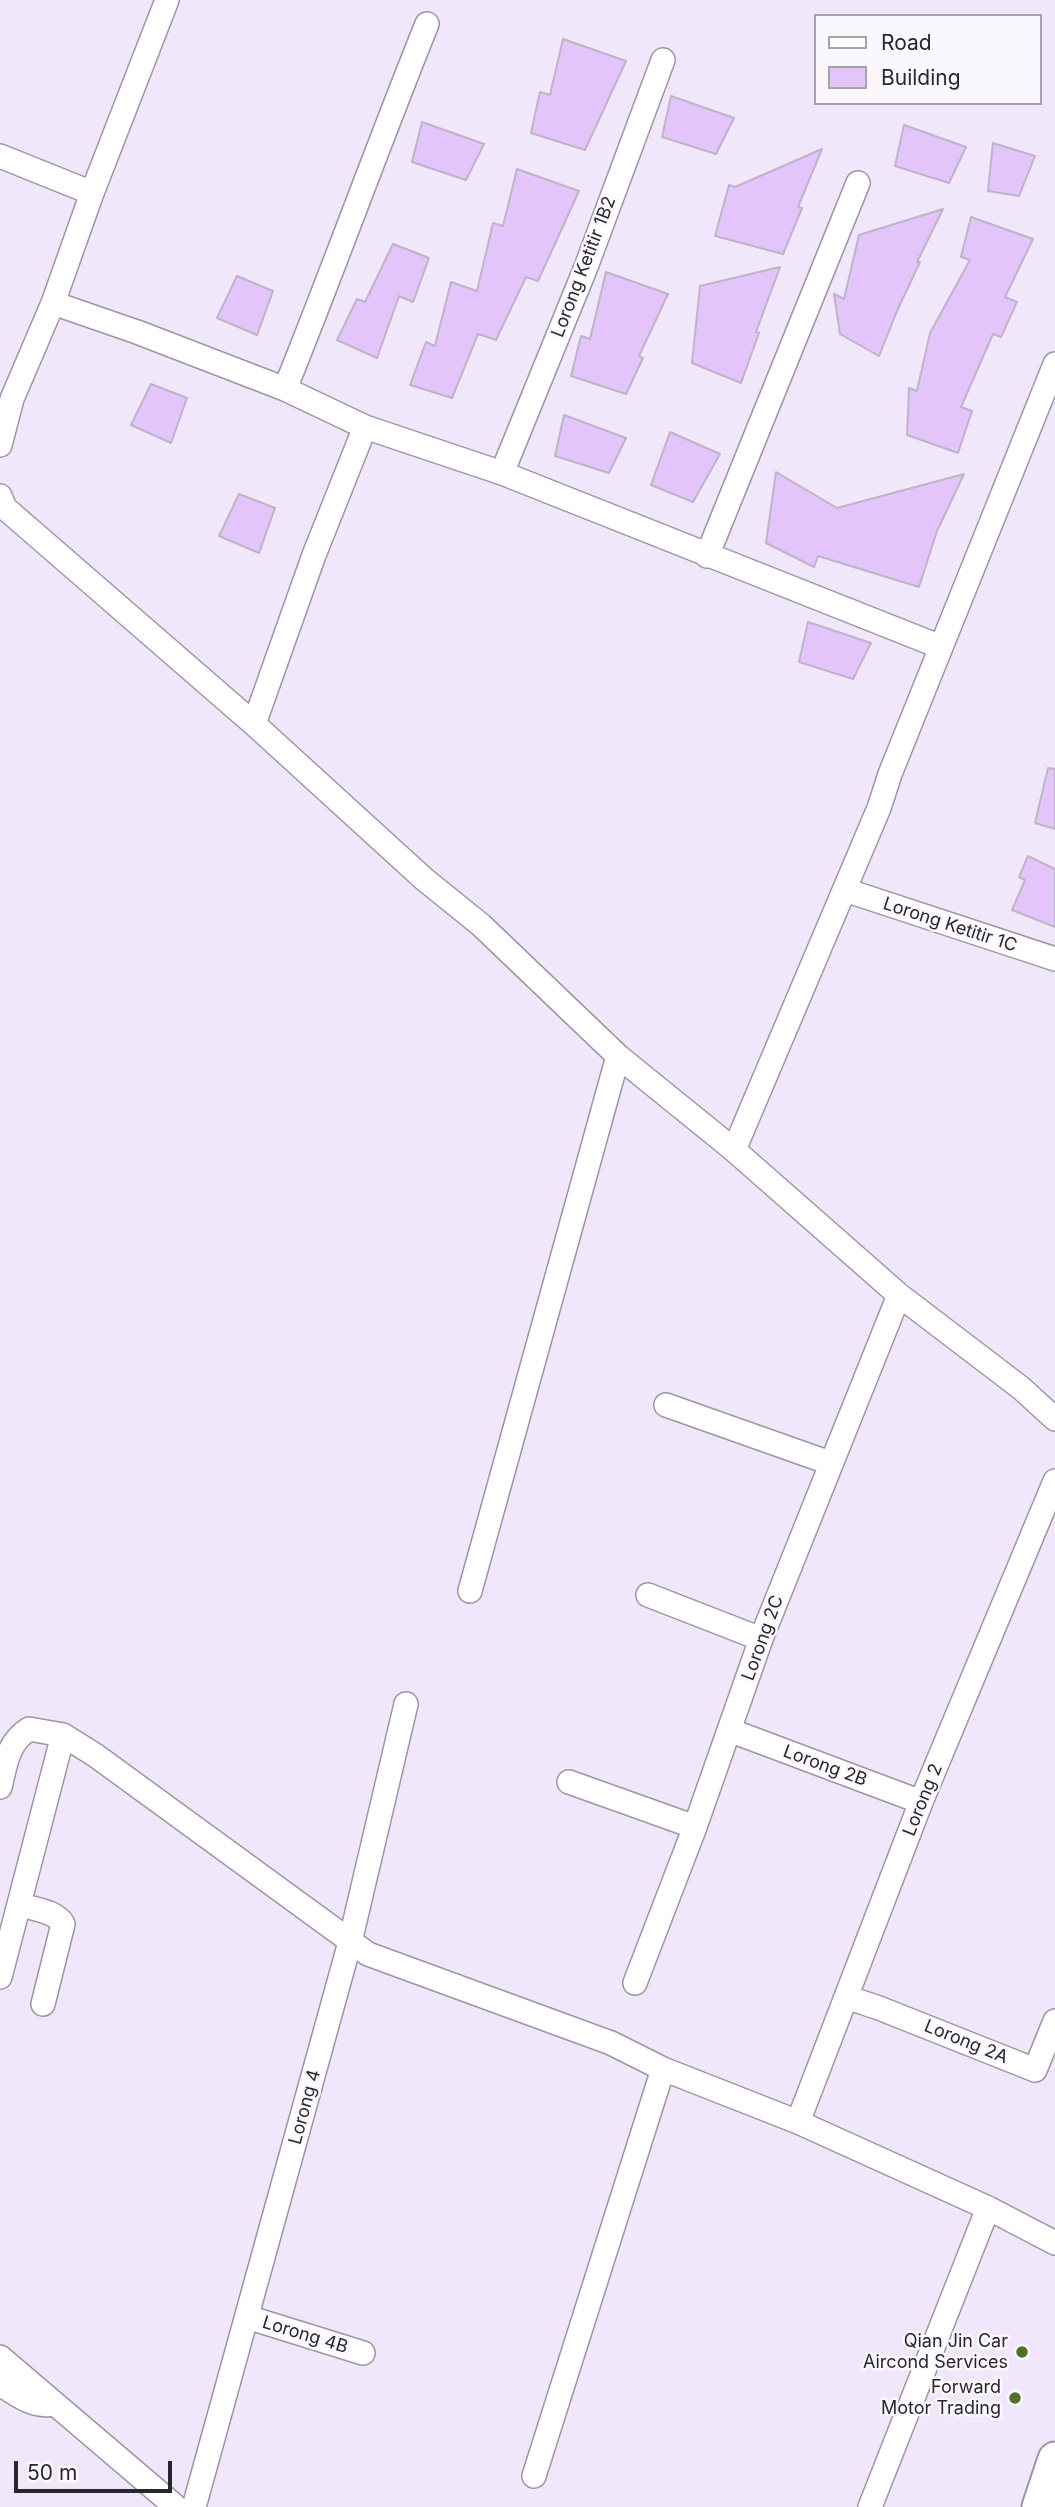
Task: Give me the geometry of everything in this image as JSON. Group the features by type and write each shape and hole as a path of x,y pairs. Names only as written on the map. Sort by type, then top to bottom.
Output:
{"highway":[{"path":"1039,2507 1055,2459"}],"street":[{"path":"0,445 12,399 53,303 92,193 167,0"},
{"path":"285,389 333,270 380,140 428,24"},
{"name":"Lorong Ketitir 1B2","path":"502,473 586,267 663,60"},
{"path":"0,156 92,193"},
{"path":"708,556 858,183"},
{"path":"53,303 285,389 365,427 502,473 941,647"},
{"path":"734,1150 845,890 1055,364"},
{"path":"254,724 314,555 365,427"},
{"path":"0,496 5,508 254,724 424,879 481,925 618,1056 734,1150 899,1295 1021,1388 1055,1419"},
{"name":"Lorong Ketitir 1C","path":"845,890 1055,959"},
{"path":"470,1591 618,1056"},
{"name":"Lorong 2C","path":"635,1983 695,1827 761,1639 899,1295"},
{"path":"666,1405 830,1463"},
{"name":"Lorong 2","path":"798,2122 921,1802 1055,1481"},
{"path":"648,1595 761,1639"},
{"name":"Lorong 4","path":"194,2507 350,1942 406,1704"},
{"path":"0,1787 9,1749 19,1735 29,1729 63,1735 95,1755 368,1954 611,2043 663,2068 798,2122 988,2208 1055,2243"},
{"name":"Lorong 2B","path":"729,1730 921,1802"},
{"path":"0,1977 63,1735"},
{"path":"569,1782 695,1827"},
{"path":"20,1905 53,1914 60,1918 63,1924 43,2004"},
{"name":"Lorong 2A","path":"846,1997 1035,2070 1055,2021"},
{"path":"534,2476 663,2068"},
{"path":"870,2507 988,2208"},
{"name":"Lorong 4B","path":"247,2317 363,2353"},
{"path":"0,2357 176,2507"},
{"path":"0,2384 34,2404 55,2404"}],"building":[{"path":"563,39 626,61 585,150 531,133 540,92 550,95"},
{"path":"671,96 734,118 716,154 662,137"},
{"path":"422,122 484,144 466,180 412,162"},
{"path":"904,125 966,147 949,183 895,166"},
{"path":"993,143 1035,156 1019,196 988,191"},
{"path":"822,149 798,207 802,208 783,254 715,236 729,185 735,187"},
{"path":"517,169 579,191 538,281 526,277 496,340 478,334 452,398 410,385 426,342 435,346 451,282 477,291 493,223 503,226"},
{"path":"943,209 917,262 920,262 879,356 840,334 834,294 844,299 859,235"},
{"path":"971,217 1033,239 1005,297 1017,302 1001,337 993,334 961,407 972,411 958,453 907,435 909,388 917,391 930,333 970,260 961,257"},
{"path":"393,244 429,258 413,302 399,296 377,358 337,340 357,299 365,302"},
{"path":"780,267 741,383 692,363 700,286"},
{"path":"606,272 668,294 639,356 643,358 626,394 571,376 581,336 590,339"},
{"path":"237,276 273,291 257,335 217,318"},
{"path":"151,384 187,398 171,443 131,425"},
{"path":"564,415 626,438 609,473 555,456"},
{"path":"670,432 720,454 693,502 651,485"},
{"path":"776,472 837,508 964,474 937,531 919,587 818,556 814,567 766,543"},
{"path":"239,494 275,508 259,553 219,536"},
{"path":"808,622 871,643 853,679 799,662"},
{"path":"1048,768 1055,769 1055,829 1035,823"},
{"path":"1028,856 1055,869 1055,927 1012,910 1025,880 1019,877"}],"place":[{"name":"Qian Jin Car Aircond Services","path":"1022,2352"},
{"name":"Forward Motor Trading","path":"1015,2398"}]}
